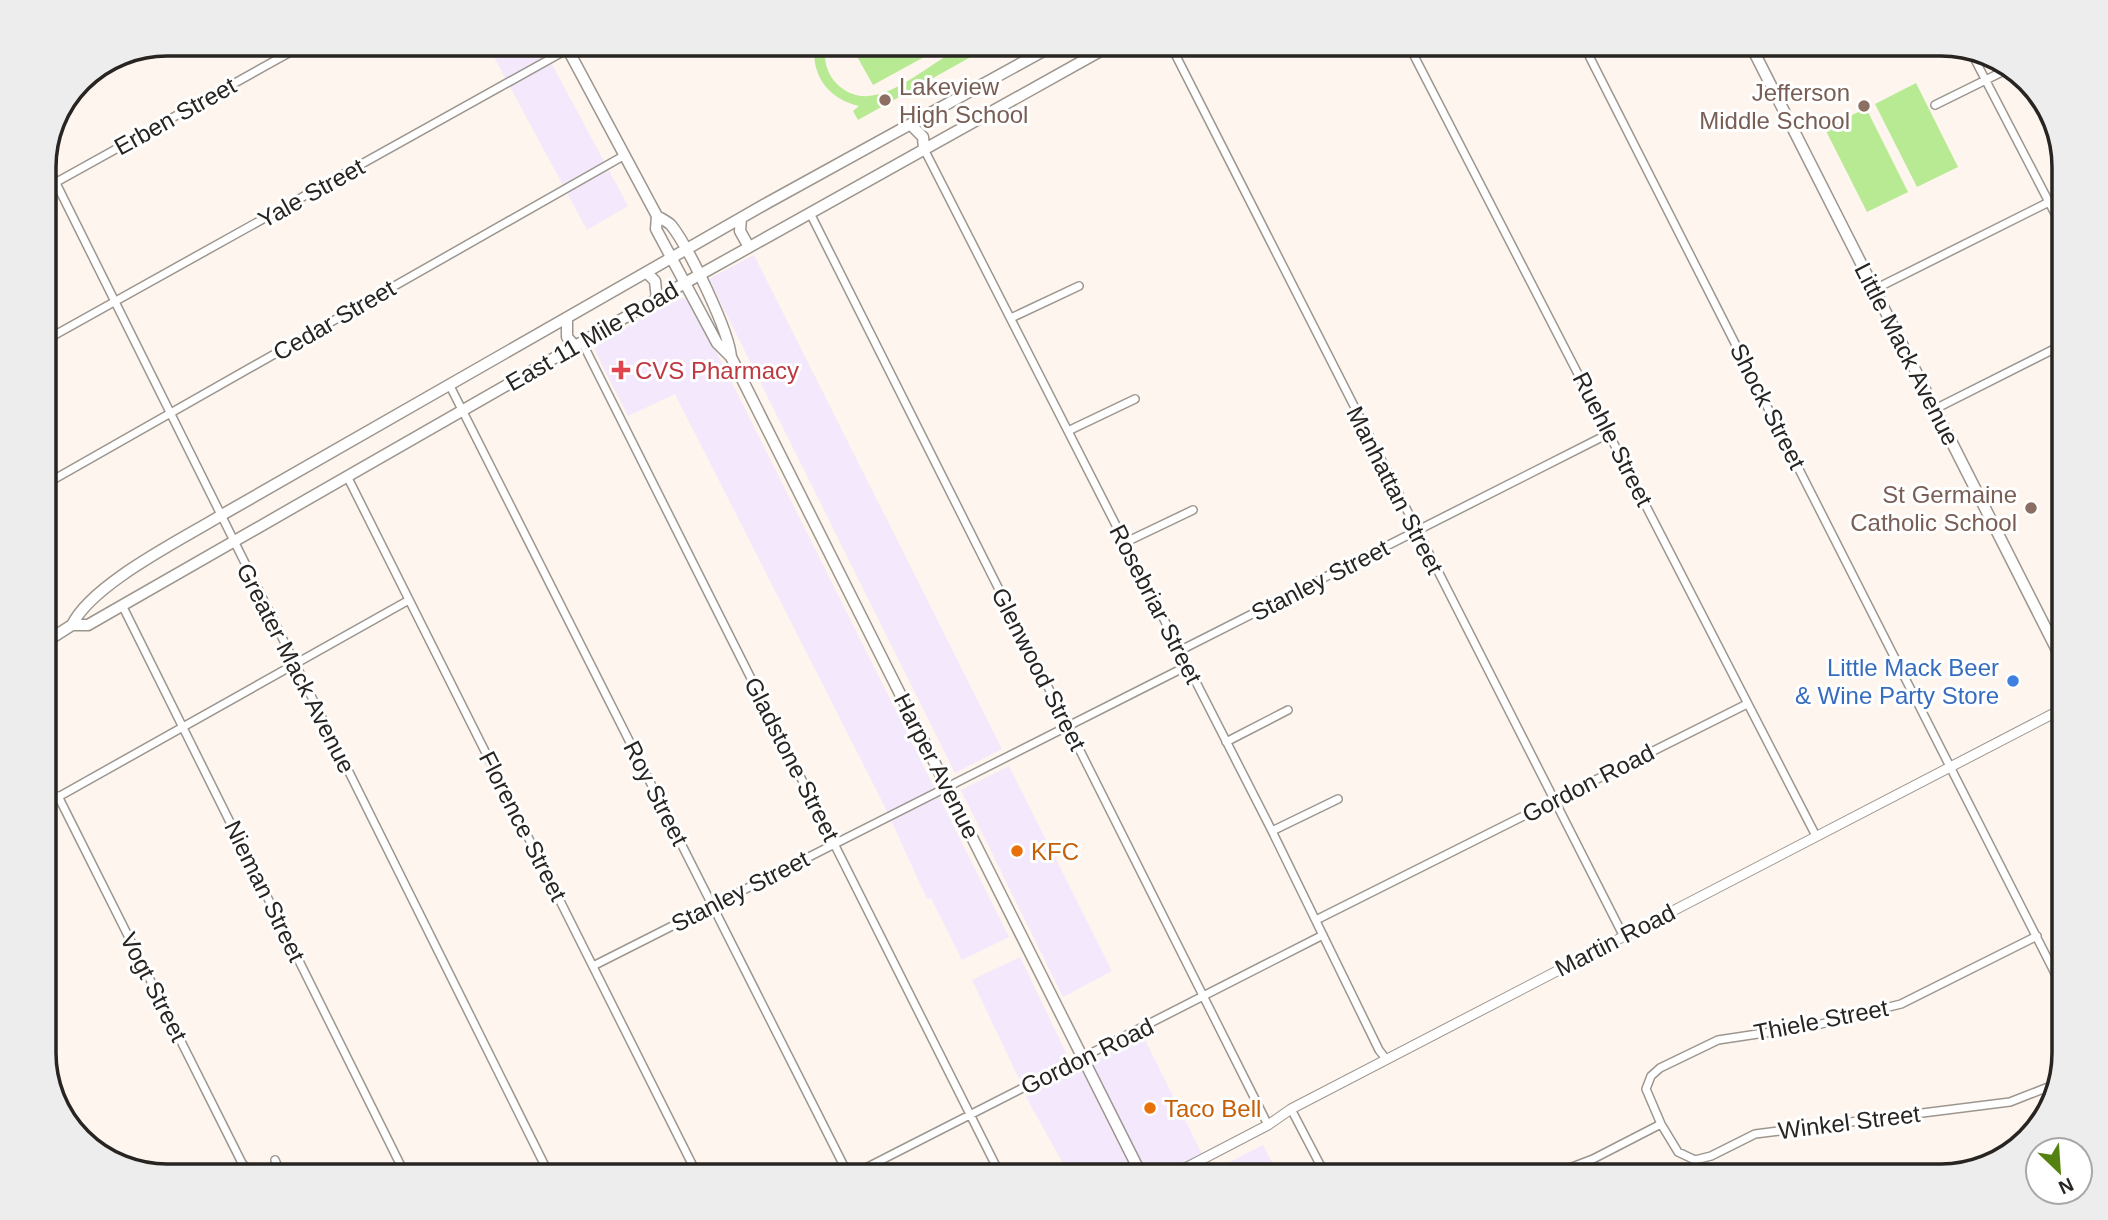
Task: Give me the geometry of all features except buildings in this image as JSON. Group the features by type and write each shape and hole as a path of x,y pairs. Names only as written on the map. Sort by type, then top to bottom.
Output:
{"main road":[{"name":"Harper Avenue","path":"576,56 657,216 670,224 698,275 730,339 731,357"},
{"name":"East 11 Mile Road","path":"56,635 72,625 80,610 131,570 220,516 741,218 1035,56"},
{"name":"East 11 Mile Road","path":"72,625 88,625 685,282 1087,56"},
{"name":"Little Mack Avenue","path":"1756,56 2052,640"},
{"path":"912,126 923,137 924,149"},
{"name":"Harper Avenue","path":"657,216 656,229 717,344 731,357 1136,1164"},
{"path":"741,218 740,231 749,247"},
{"path":"647,273 655,281 657,299"},
{"path":"567,318 567,337 579,344"},
{"path":"111,587 114,600 122,605"}],"street":[{"name":"Erben Street","path":"56,181 283,56"},
{"name":"Yale Street","path":"56,334 550,56"},
{"name":"Manhattan Street","path":"1176,56 1623,935"},
{"name":"Ruehle Street","path":"1414,56 1816,836"},
{"name":"Shock Street","path":"1589,56 2052,967"},
{"path":"1976,62 2052,208"},
{"path":"1936,105 2000,73"},
{"name":"Rosebriar Street","path":"924,149 1272,831 1379,1050 1386,1059"},
{"name":"Cedar Street","path":"56,478 625,155"},
{"name":"Greater Mack Avenue","path":"56,184 544,1164"},
{"path":"1875,289 2049,202"},
{"name":"Glenwood Street","path":"810,213 1268,1125"},
{"path":"1011,318 1079,286"},
{"name":"Gladstone Street","path":"579,344 995,1164"},
{"path":"1934,409 2052,350"},
{"path":"450,386 463,410"},
{"path":"1068,431 1135,399"},
{"name":"Roy Street","path":"463,410 844,1164"},
{"name":"Stanley Street","path":"1179,651 1610,433"},
{"name":"Florence Street","path":"347,476 692,1164"},
{"path":"1124,543 1193,510"},
{"path":"58,796 409,600"},
{"name":"Nieman Street","path":"122,605 400,1164"},
{"name":"Stanley Street","path":"593,965 1187,666"},
{"name":"Gordon Road","path":"1316,920 1747,704"},
{"path":"1226,742 1288,710"},
{"name":"Martin Road","path":"1193,1164 1386,1059 2052,714"},
{"name":"Vogt Street","path":"58,796 244,1164"},
{"path":"1272,831 1338,799"},
{"name":"Gordon Road","path":"874,1164 1204,998 1323,935"},
{"name":"Thiele Street","path":"1661,1124 1647,1096 1647,1082 1660,1068 1699,1048 1739,1035 1817,1025 1901,1004 2037,936"},
{"name":"Winkel Street","path":"1661,1124 1683,1156 1702,1159 1755,1134 2010,1102 2046,1088"},
{"path":"1291,1109 1320,1164"},
{"path":"1580,1164 1661,1124"},
{"path":"275,1160 277,1164"}],"shaded area":[{"path":"493,56 547,56 628,206 587,230"},
{"path":"754,255 1002,749 955,773 709,279"},
{"path":"678,297 688,299 708,335 1009,937 962,960 931,898 927,899 885,807 675,394 628,416 597,355 595,349 599,344"},
{"path":"1009,766 1112,971 1063,997 961,790"},
{"path":"1020,957 1068,1057 1021,1083 972,980"},
{"path":"1143,1036 1207,1164 1063,1164 1026,1097"},
{"path":"1263,1145 1273,1164 1226,1164"}],"green space":[{"path":"814,56 825,56 830,75 837,84 853,94 870,96 888,91 947,56 973,56 858,120 853,111 859,106 848,103 831,91 824,84"},
{"path":"857,56 926,56 873,85"},
{"path":"1916,83 1958,167 1917,187 1875,104"},
{"path":"1866,108 1908,192 1867,212 1825,129"}],"place":[{"name":"Lakeview High School","path":"885,100"},
{"name":"Jefferson Middle School","path":"1864,106"},
{"name":"CVS Pharmacy","path":"621,370"},
{"name":"St Germaine Catholic School","path":"2031,508"},
{"name":"Little Mack Beer & Wine Party Store","path":"2013,681"},
{"name":"KFC","path":"1017,851"},
{"name":"Taco Bell","path":"1150,1108"}]}
